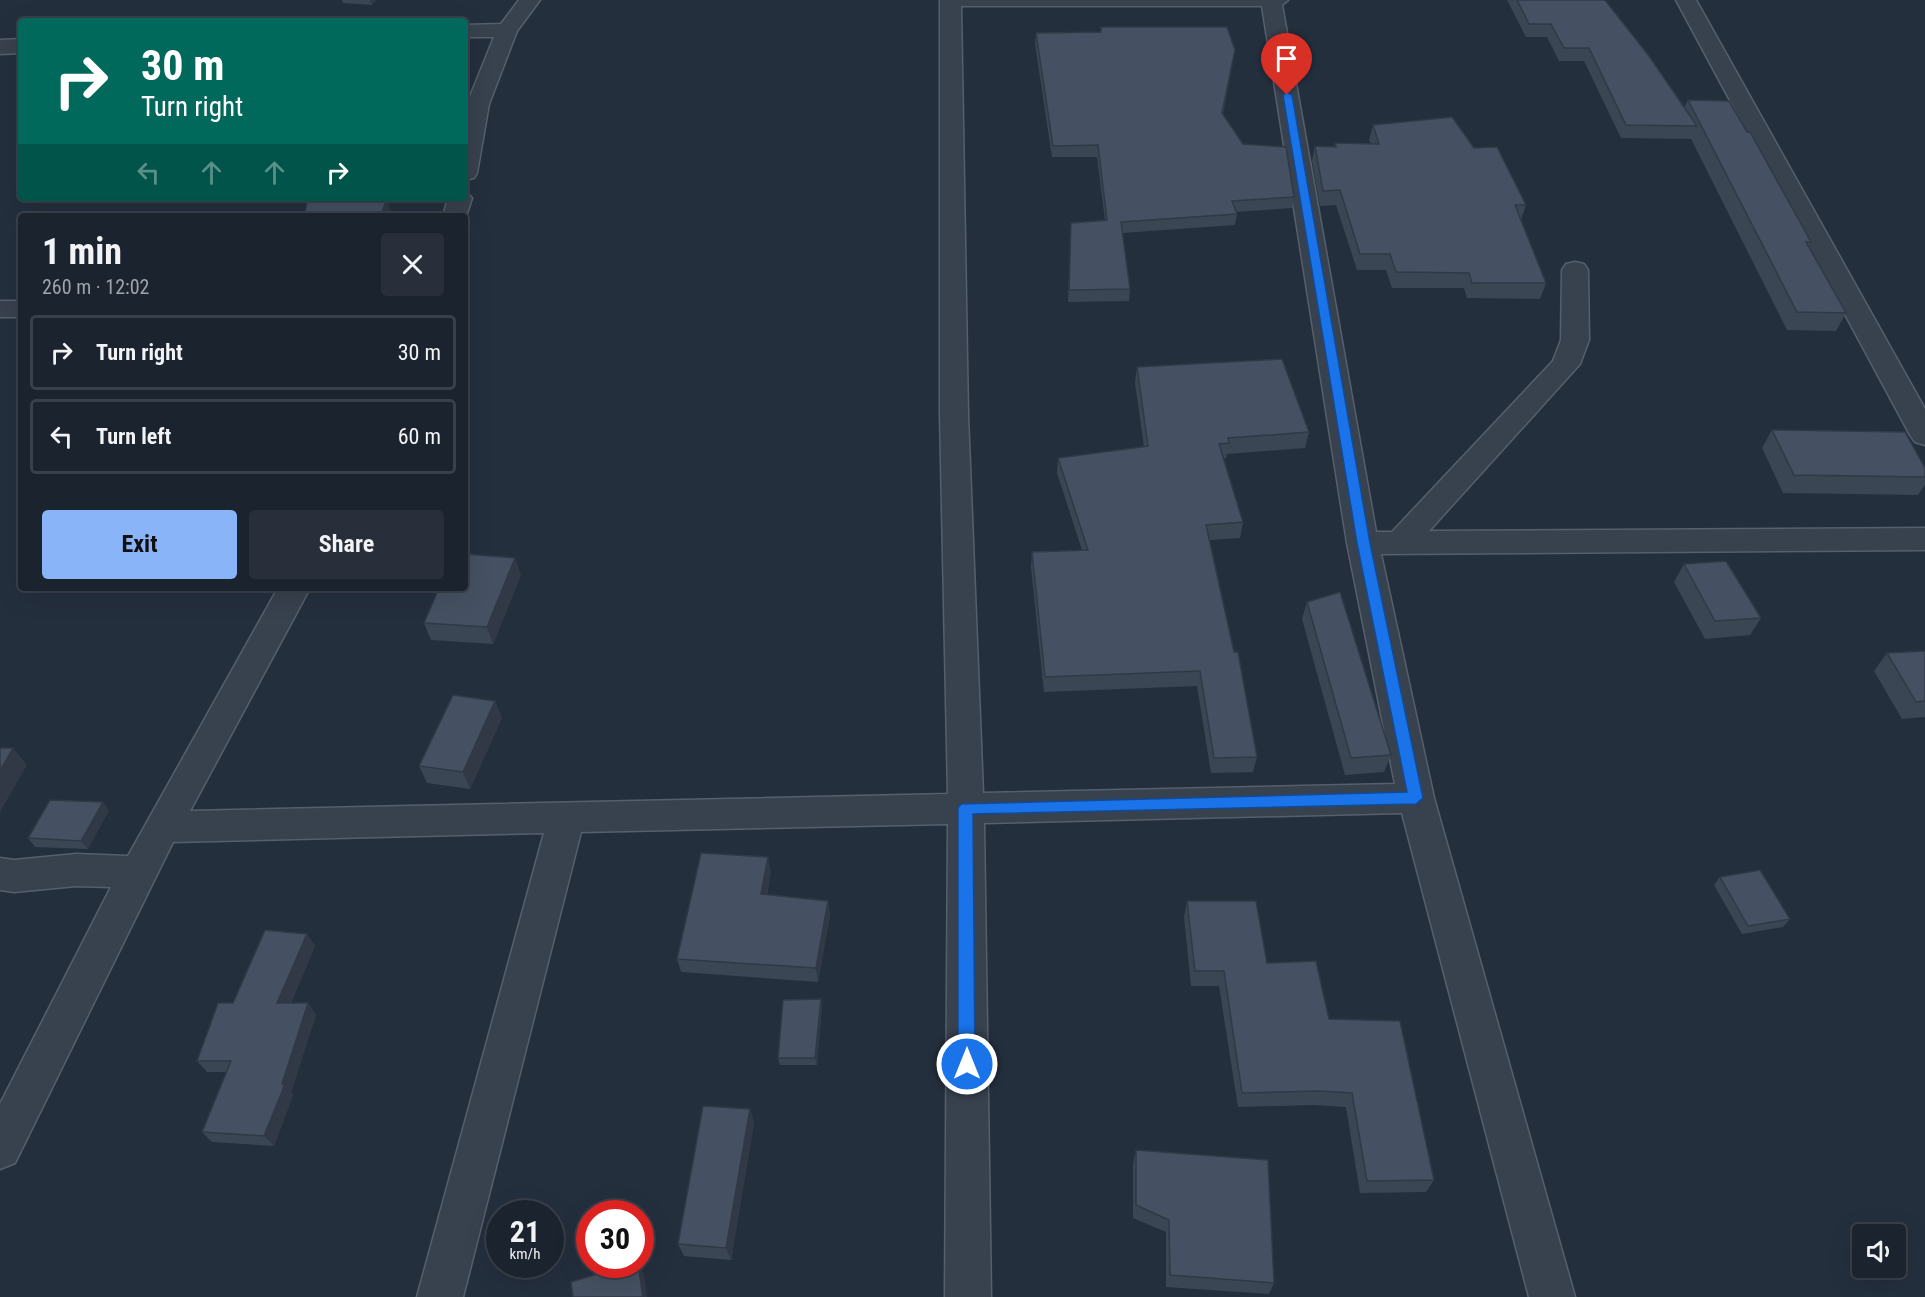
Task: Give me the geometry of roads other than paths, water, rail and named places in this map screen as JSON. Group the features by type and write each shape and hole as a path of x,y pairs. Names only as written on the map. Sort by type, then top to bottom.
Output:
{"street":[{"path":"468,156 478,104 507,30 530,0"},
{"path":"968,1297 966,808 954,415 950,0 1278,0"},
{"path":"1271,0 1363,543 1416,798 1552,1297"},
{"path":"1686,0 1925,435"},
{"path":"468,32 507,30"},
{"path":"0,47 18,46"},
{"path":"1401,542 1566,364 1575,340 1575,270"},
{"path":"0,309 18,309"},
{"path":"1363,543 1925,539"},
{"path":"0,1148 138,872 292,591"},
{"path":"162,827 1416,798"},
{"path":"440,1297 567,817"},
{"path":"0,874 14,876 76,870 138,872"}]}
